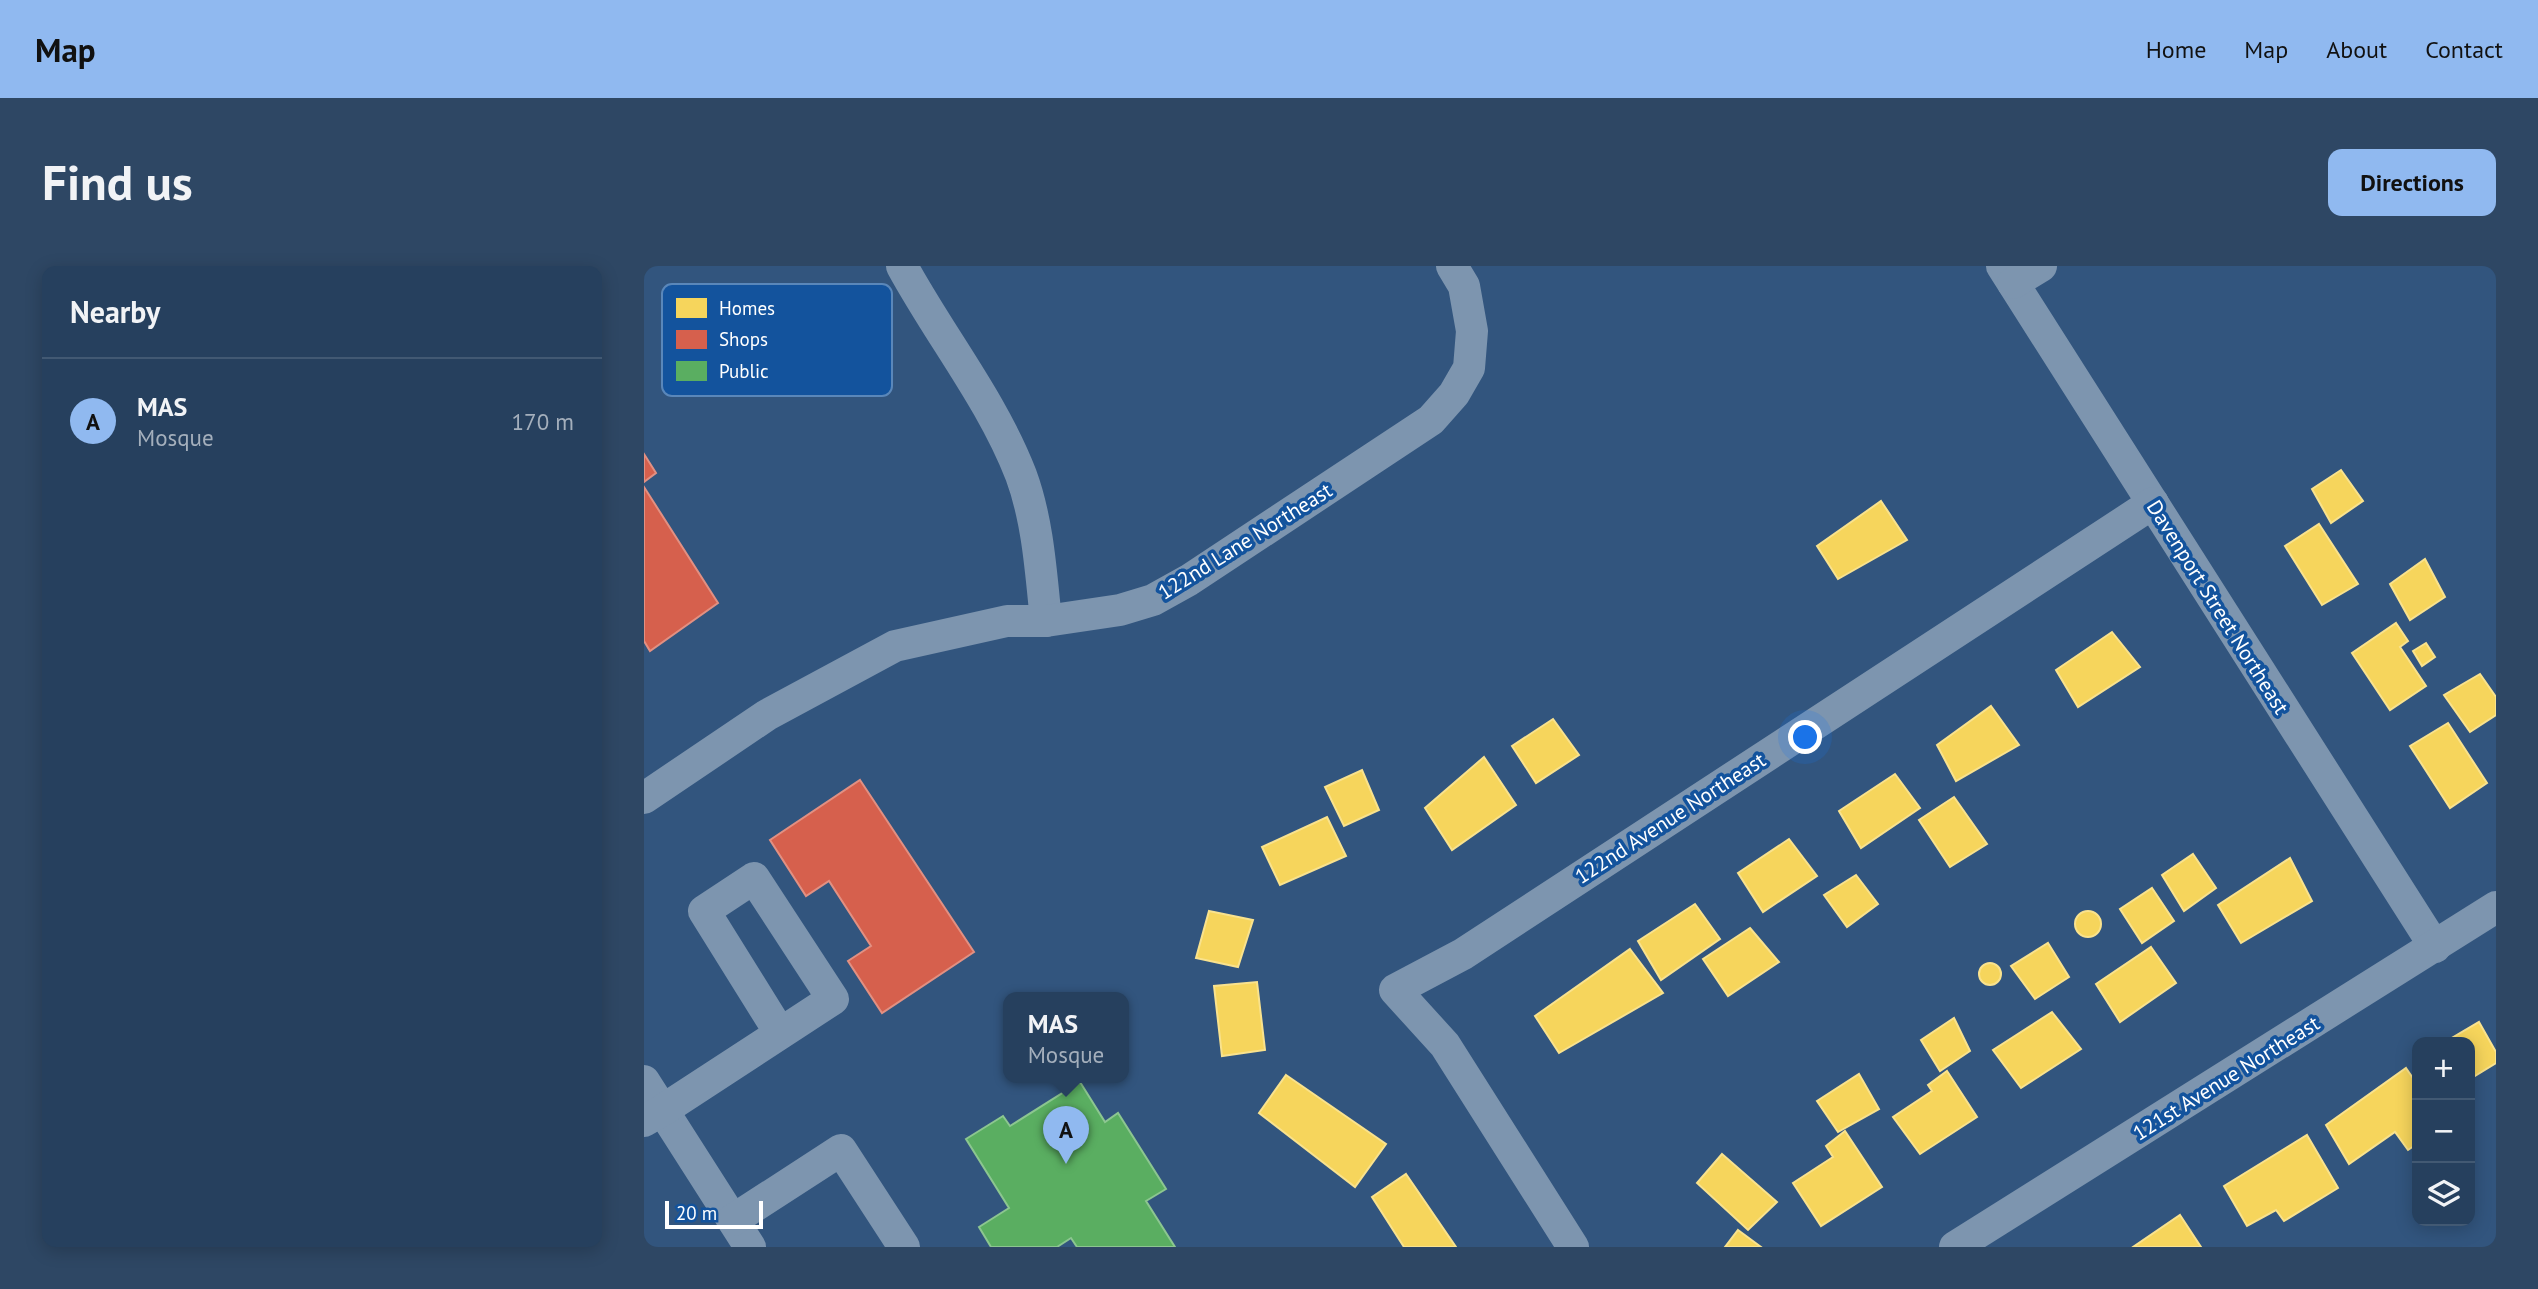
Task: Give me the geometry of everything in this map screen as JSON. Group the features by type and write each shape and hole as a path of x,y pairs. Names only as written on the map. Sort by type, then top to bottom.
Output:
{"street":[{"path":"902,266 997,422 1021,476 1037,537 1046,621"},
{"name":"122nd Lane Northeast","path":"644,798 767,715 895,646 1007,621 1046,621 1120,610 1153,600 1189,580 1432,420 1454,394 1469,368 1472,331 1464,286 1452,266"},
{"path":"2008,275 2041,266"},
{"name":"Davenport Street Northeast","path":"2008,275 2435,947"},
{"name":"122nd Avenue Northeast","path":"1573,1247 1445,1045 1395,990 1463,954 2153,503"},
{"path":"653,1116 833,999 754,878 704,911 780,1033"},
{"name":"121st Avenue Northeast","path":"1955,1247 2496,907"},
{"path":"644,1080 653,1116 733,1220 750,1247"},
{"path":"733,1220 841,1150 904,1247"}],"building: Homes":[{"path":"2341,470 2363,501 2331,523 2312,489"},
{"path":"1881,501 1907,540 1838,579 1817,546"},
{"path":"2319,524 2358,584 2322,605 2285,546"},
{"path":"2425,559 2445,597 2410,620 2390,584"},
{"path":"2396,623 2408,641 2400,647 2426,686 2390,710 2352,653"},
{"path":"2112,632 2140,667 2078,707 2056,670"},
{"path":"2426,643 2435,657 2422,666 2413,651"},
{"path":"2480,674 2496,697 2496,715 2470,732 2444,695"},
{"path":"1991,706 2019,745 1956,781 1937,745"},
{"path":"1553,719 1579,755 1536,783 1512,746"},
{"path":"2448,723 2487,783 2450,808 2410,746"},
{"path":"1484,757 1516,805 1452,850 1425,808"},
{"path":"1362,770 1379,810 1344,826 1325,787"},
{"path":"1895,774 1920,808 1861,848 1839,811"},
{"path":"1954,797 1987,844 1950,867 1919,820"},
{"path":"1327,817 1346,856 1280,885 1262,847"},
{"path":"1789,839 1817,876 1763,912 1738,873"},
{"path":"2193,854 2216,888 2184,911 2162,875"},
{"path":"2290,858 2312,901 2241,943 2218,905"},
{"path":"1856,875 1878,904 1847,927 1824,895"},
{"path":"2152,888 2174,921 2142,943 2120,909"},
{"path":"1695,904 1720,939 1661,980 1638,941"},
{"path":"1209,911 1253,920 1238,967 1196,958"},
{"path":"2088,911 2097,915 2101,924 2097,933 2088,937 2079,933 2075,924 2079,915"},
{"path":"1750,928 1779,962 1728,996 1703,959"},
{"path":"2048,943 2069,977 2035,999 2011,966"},
{"path":"2151,947 2176,983 2120,1022 2096,984"},
{"path":"1630,949 1663,993 1559,1053 1535,1016"},
{"path":"1990,963 1998,966 2001,974 1998,982 1990,985 1982,982 1979,974 1982,966"},
{"path":"1257,982 1265,1050 1222,1056 1214,986"},
{"path":"2052,1012 2081,1049 2021,1088 1993,1050"},
{"path":"1954,1018 1970,1051 1940,1071 1921,1040"},
{"path":"2479,1022 2496,1052 2496,1063 2475,1076 2475,1037 2454,1037"},
{"path":"2406,1068 2412,1077 2412,1147 2408,1150 2395,1132 2349,1164 2326,1125"},
{"path":"1947,1071 1977,1117 1920,1154 1893,1117 1932,1091 1928,1085"},
{"path":"1859,1074 1879,1109 1838,1132 1817,1101"},
{"path":"1286,1075 1386,1144 1355,1187 1259,1113"},
{"path":"1845,1131 1882,1187 1821,1226 1793,1183 1833,1157 1826,1146"},
{"path":"2307,1135 2338,1188 2284,1221 2276,1210 2247,1226 2224,1186"},
{"path":"1722,1154 1777,1202 1748,1230 1697,1183"},
{"path":"1406,1174 1456,1247 1404,1247 1372,1197"},
{"path":"2180,1215 2201,1247 2133,1247"},
{"path":"1738,1230 1761,1247 1725,1247"}],"building: Shops":[{"path":"644,454 656,473 644,482"},
{"path":"644,487 718,603 650,651 644,641"},
{"path":"860,780 974,952 882,1013 848,961 871,946 829,881 806,896 770,840"}],"building: Public":[{"path":"1081,1083 1105,1122 1118,1113 1166,1189 1146,1201 1175,1247 1077,1247 1071,1238 1057,1247 991,1247 979,1227 1009,1208 966,1139 1003,1116 1010,1126"}],"place":[{"name":"MAS","path":"1066,1164"}]}
